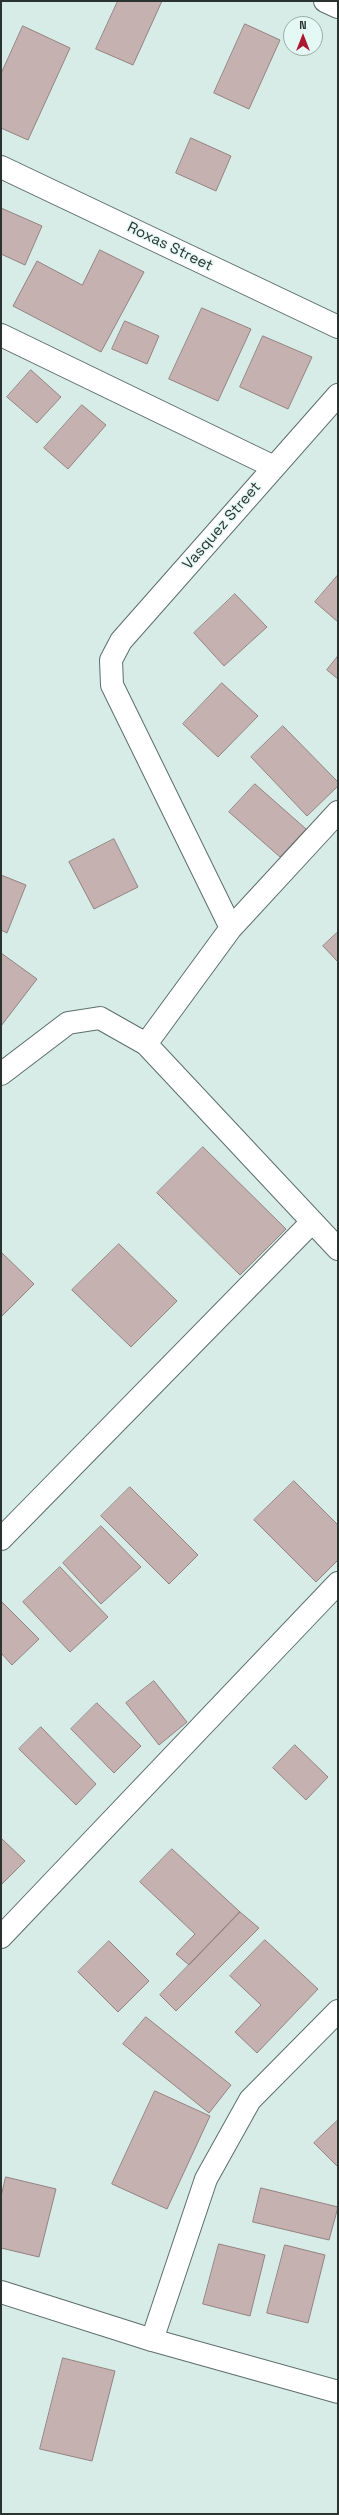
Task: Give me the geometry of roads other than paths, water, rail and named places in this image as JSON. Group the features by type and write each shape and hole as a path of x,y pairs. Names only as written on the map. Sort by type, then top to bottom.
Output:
{"street":[{"path":"325,1 338,7"},
{"name":"Roxas Street","path":"1,166 338,327"},
{"path":"1,335 274,467"},
{"name":"Vasquez Street","path":"231,928 112,685 111,660 121,641 338,395"},
{"path":"146,1044 231,928 338,812"},
{"path":"1,1074 68,1023 100,1018 146,1044 338,1249"},
{"path":"1,1539 312,1222"},
{"path":"1,1937 338,1583"},
{"path":"152,2340 206,2179 250,2100 338,2011"},
{"path":"1,2292 152,2340 338,2392"}]}
